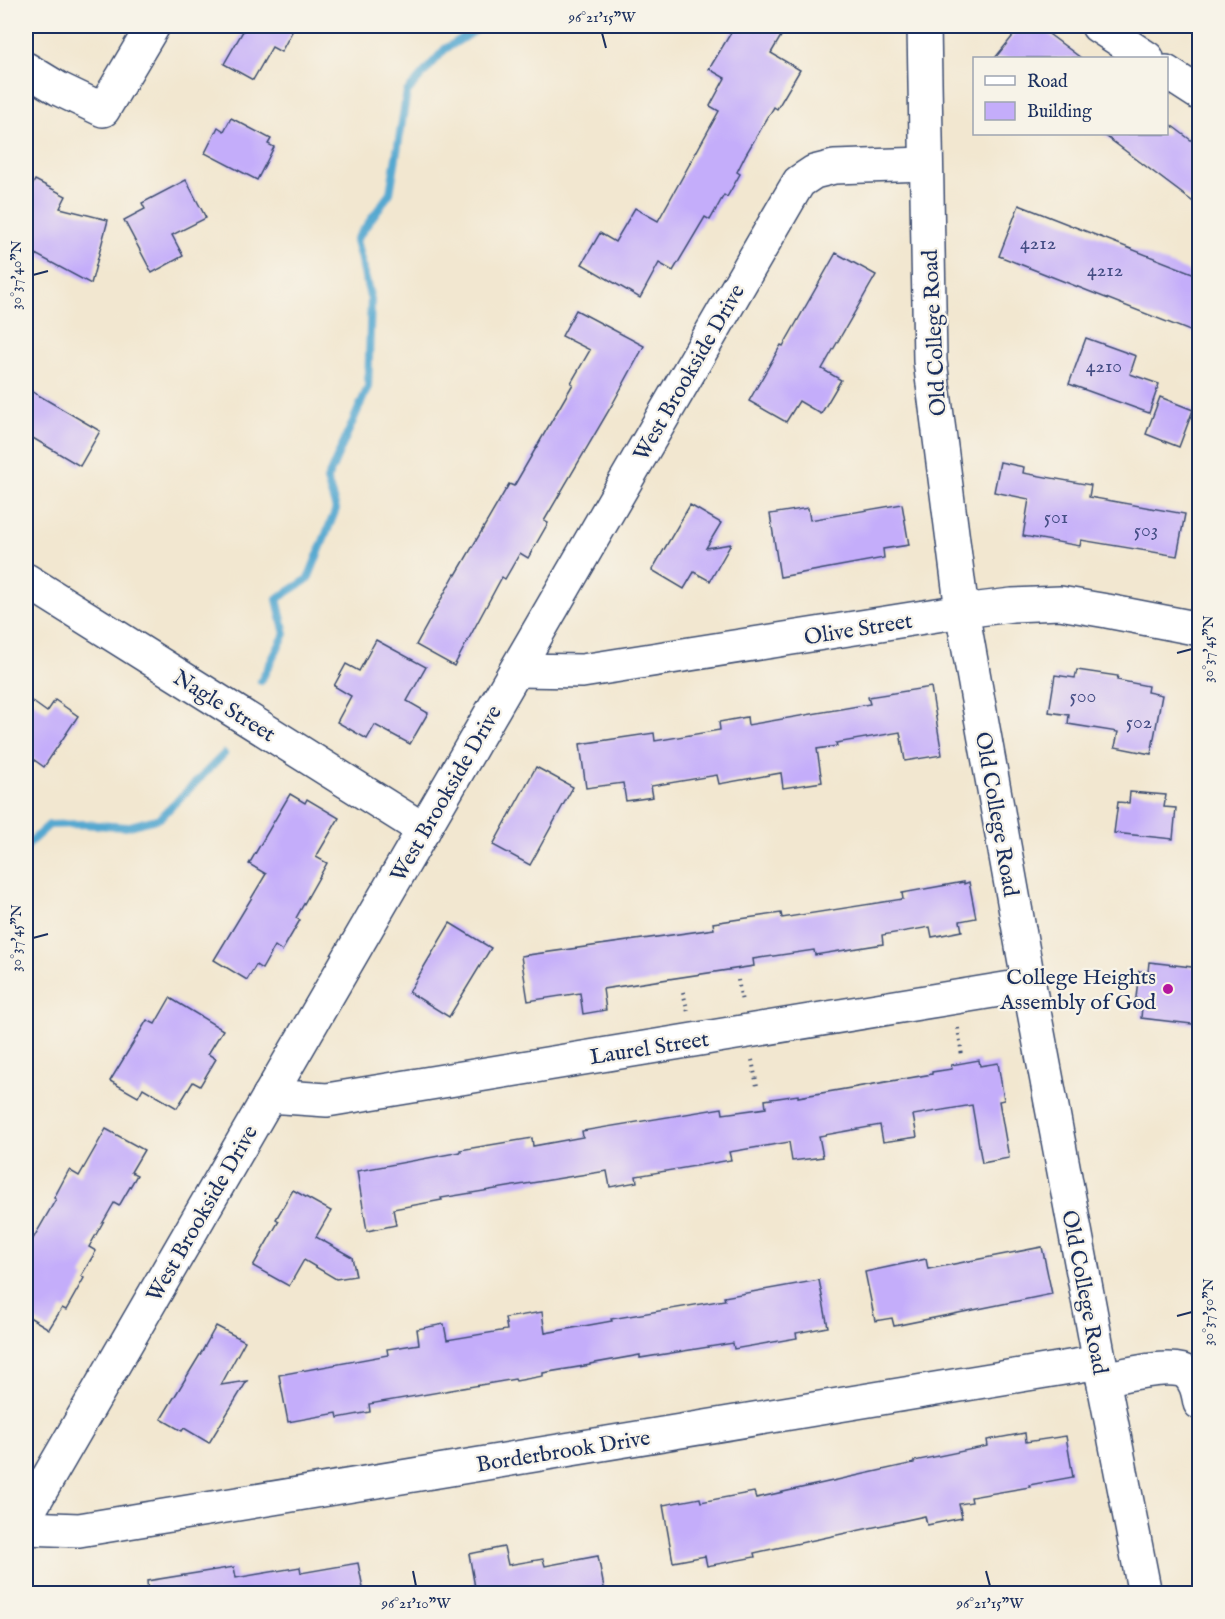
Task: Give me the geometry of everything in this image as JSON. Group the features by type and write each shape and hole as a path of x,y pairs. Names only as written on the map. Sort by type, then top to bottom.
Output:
{"street":[{"path":"26,69 59,89 104,110 153,26"},
{"name":"Old College Road","path":"924,26 930,361 962,611 1029,985 1145,1593"},
{"path":"1098,26 1145,57"},
{"path":"1168,73 1200,94"},
{"name":"West Brookside Drive","path":"26,1516 799,183 814,172 834,167 926,164"},
{"name":"Nagle Street","path":"26,580 424,830"},
{"name":"Olive Street","path":"517,670 582,671 1012,605 1060,603 1200,628"},
{"name":"Laurel Street","path":"269,1096 327,1100 1029,985"},
{"name":"Borderbrook Drive","path":"26,1528 79,1530 1101,1370 1182,1370 1193,1381 1200,1403"}],"building":[{"path":"231,26 295,26 281,52 272,47 253,80 224,64 243,31"},
{"path":"735,26 787,26 771,53 800,70 777,109 774,107 746,154 737,172 740,174 727,197 724,195 710,220 705,217 673,271 659,263 640,298 582,264 600,233 615,242 635,208 658,221 719,111 710,106 725,78 709,69"},
{"path":"1021,26 1038,26 1080,57 996,57"},
{"path":"231,118 271,139 268,144 274,147 257,180 205,153 218,127 224,131"},
{"path":"1168,123 1200,147 1200,207 1104,135 1168,135"},
{"path":"35,180 66,196 60,208 108,220 91,284 26,249 26,198"},
{"path":"186,180 206,218 172,235 183,256 152,273 124,220 145,209 142,203"},
{"path":"1019,205 1200,276 1200,335 999,256"},
{"path":"836,253 876,275 822,369 841,380 821,414 799,401 786,422 749,401"},
{"path":"576,310 644,346 544,521 548,523 528,558 520,553 505,579 502,577 454,666 416,645 509,484 514,486 590,350 562,336"},
{"path":"1086,338 1136,356 1130,374 1159,384 1149,413 1069,384"},
{"path":"26,388 100,431 80,466 26,434"},
{"path":"1160,397 1193,410 1179,447 1146,434"},
{"path":"1000,462 1024,467 1023,473 1091,485 1089,497 1185,514 1177,556 1081,540 1080,546 1023,536 1029,499 994,492"},
{"path":"902,504 909,545 883,549 884,558 780,577 770,514 808,508 810,520"},
{"path":"690,505 721,523 706,548 731,544 710,581 694,572 684,589 652,570"},
{"path":"376,640 426,667 407,701 428,713 410,744 375,725 367,739 337,722 351,696 334,686 346,664 359,671"},
{"path":"1077,670 1118,676 1117,680 1148,686 1147,692 1162,695 1151,754 1115,747 1118,732 1068,724 1069,715 1049,712 1055,675 1075,678"},
{"path":"931,687 942,755 905,761 900,732 836,743 837,746 817,749 822,782 783,788 781,773 719,784 717,775 651,786 653,797 626,801 623,783 586,788 580,744 654,733 655,741 720,730 719,722 747,717 748,725 870,704 868,697"},
{"path":"26,697 47,712 55,700 78,716 44,767 26,754"},
{"path":"536,767 573,787 530,865 493,845"},
{"path":"1130,792 1166,795 1164,807 1176,808 1173,839 1114,833 1118,802 1129,803"},
{"path":"290,794 305,803 307,799 339,818 316,857 327,863 296,918 300,920 282,951 275,946 262,969 256,965 247,980 214,960 266,874 249,864"},
{"path":"964,882 964,884 969,882 976,918 960,921 962,931 932,937 930,927 882,935 883,944 815,955 814,950 753,959 754,966 603,989 606,1010 583,1014 580,993 528,1001 521,956 714,929 713,923 781,913 782,918 903,899 902,893"},
{"path":"450,923 491,948 449,1017 409,992"},
{"name":"College Heights Assembly of God","path":"1149,962 1200,968 1200,1025 1141,1018 1142,1007 1135,1006 1139,971 1148,972"},
{"path":"170,998 223,1030 208,1054 216,1059 200,1086 193,1082 177,1108 143,1088 138,1097 110,1081 147,1020 155,1024"},
{"path":"979,1060 980,1066 998,1063 1004,1100 999,1101 1009,1158 982,1163 972,1105 913,1115 917,1137 883,1142 880,1125 819,1136 823,1157 792,1161 789,1142 729,1152 731,1160 636,1176 637,1182 610,1187 607,1171 574,1176 441,1198 442,1200 393,1209 396,1225 367,1231 357,1171 532,1138 533,1146 583,1137 582,1131 722,1108 723,1114 766,1108 765,1100 798,1095 798,1097 932,1074 932,1072 952,1069 951,1065"},
{"path":"106,1129 144,1150 131,1172 137,1175 119,1206 114,1203 89,1247 96,1251 81,1276 84,1278 66,1310 62,1308 49,1329 26,1315 26,1251 56,1199 54,1198 69,1170 79,1176"},
{"path":"293,1190 331,1211 316,1237 352,1257 356,1276 336,1279 304,1260 289,1286 253,1266 279,1221 276,1219"},
{"path":"1042,1247 1052,1294 894,1326 892,1318 875,1321 865,1272 926,1259 928,1269"},
{"path":"819,1280 828,1327 796,1333 797,1338 734,1349 733,1343 640,1358 640,1355 543,1373 543,1376 516,1381 515,1379 369,1404 370,1412 338,1418 337,1413 288,1422 279,1375 388,1355 387,1349 419,1344 417,1329 444,1324 447,1340 507,1330 505,1318 542,1312 545,1333"},
{"path":"216,1326 245,1341 221,1385 247,1381 209,1443 184,1428 182,1431 161,1419"},
{"path":"1025,1433 1026,1442 1066,1436 1073,1477 971,1497 972,1502 959,1504 962,1518 927,1525 925,1516 754,1553 755,1557 707,1566 705,1556 673,1562 663,1505 700,1498 701,1502 754,1492 756,1498 988,1446 987,1440"},
{"path":"504,1547 508,1565 543,1559 545,1566 598,1556 605,1593 476,1593 469,1554"},
{"path":"358,1563 364,1593 148,1593 147,1581 234,1567 236,1578 300,1567 301,1573"}],"waterway":[{"path":"261,681 285,634 277,599 308,579 336,509 327,480 368,387 371,300 356,240 390,193 407,92 445,49 483,26"},
{"path":"26,849 28,844 49,825 82,824 126,827 160,818 224,754"}],"place":[{"name":"College Heights Assembly of God","path":"1168,989"}]}
